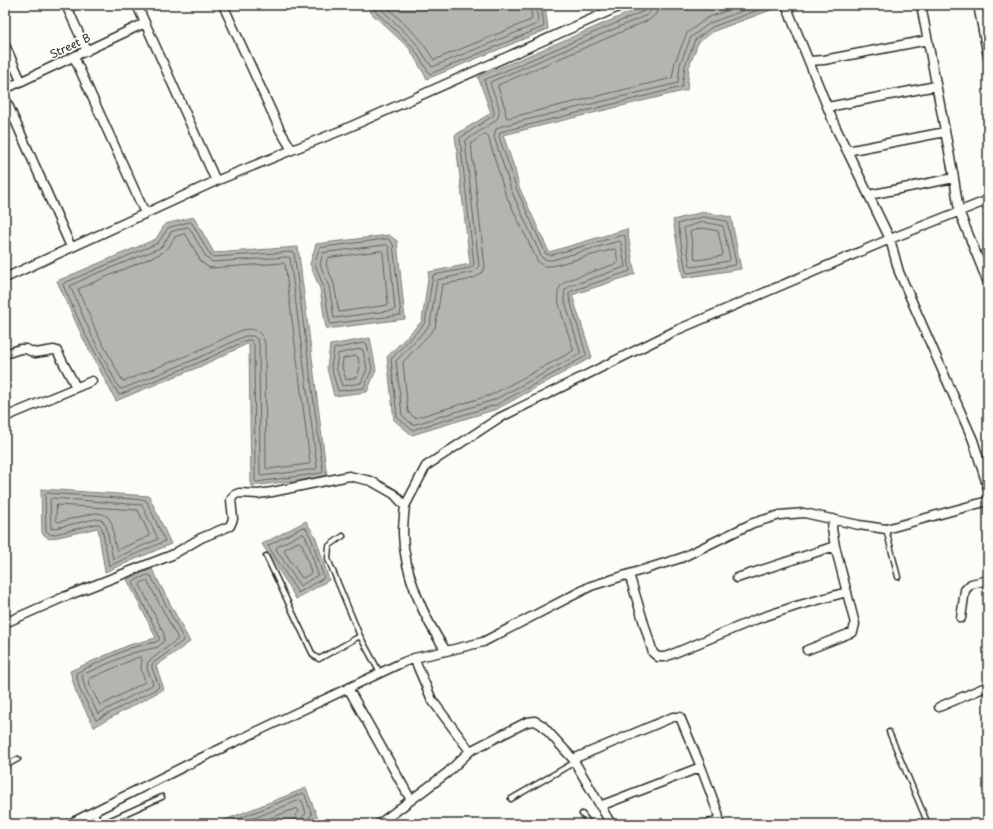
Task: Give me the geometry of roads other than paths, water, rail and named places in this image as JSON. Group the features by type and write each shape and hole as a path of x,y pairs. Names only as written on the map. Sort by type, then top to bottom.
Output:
{"street":[{"path":"66,5 87,51"},
{"path":"137,5 216,181"},
{"path":"223,5 280,130 292,150"},
{"path":"5,278 216,181 352,125 623,5"},
{"path":"786,5 847,151 890,239 899,272 973,440 988,488"},
{"path":"921,5 959,211 988,283"},
{"path":"978,5 988,57"},
{"name":"Street B","path":"5,89 145,23"},
{"path":"809,61 824,60 928,40"},
{"path":"5,45 21,82"},
{"path":"74,57 145,213"},
{"path":"828,107 936,86"},
{"path":"5,98 71,247"},
{"path":"847,151 945,132"},
{"path":"869,195 954,178"},
{"path":"446,651 434,632 416,592 405,554 403,533 405,506 426,466 499,418 677,330 890,239 988,200"},
{"path":"5,354 20,349 26,349 34,353 54,350 58,351 76,388"},
{"path":"5,417 92,381"},
{"path":"5,623 64,597 172,555 201,538 230,526 233,519 231,500 234,495 239,493 258,494 272,492 349,476 371,481 394,494 405,506"},
{"path":"68,824 348,688 414,658 483,642 591,586 681,558 752,523 780,514 804,513 886,529 988,501"},
{"path":"806,650 853,632 855,624 835,546 832,529 833,519"},
{"path":"737,578 835,546"},
{"path":"629,574 653,653 658,657 665,657 747,623 796,606 847,592"},
{"path":"961,618 965,590 971,584 988,580"},
{"path":"414,658 432,700 470,752"},
{"path":"939,707 988,686"},
{"path":"348,688 411,800"},
{"path":"574,761 673,717 680,717 701,767 719,816 719,819 709,824"},
{"path":"379,824 447,773 470,752 527,722 535,721 542,726 574,761 611,824"},
{"path":"600,806 701,767"}],"lane":[{"path":"886,529 898,577"},
{"path":"343,536 330,546 328,559 360,636 380,673"},
{"path":"266,556 312,655 319,658 360,636"},
{"path":"889,732 928,824"},
{"path":"5,766 18,759"},
{"path":"511,799 574,761"},
{"path":"94,811 101,824 162,797"},
{"path":"582,814 590,824"}],"water":[{"path":"369,5 545,5 548,29 427,79 409,48 371,13"},
{"path":"647,5 778,5 779,7 714,31 698,43 689,67 687,90 503,135 519,187 549,252 627,229 635,274 572,295 592,357 497,409 412,435 394,420 387,357 422,321 429,272 470,264 455,135 491,113 478,77"},
{"path":"703,212 731,217 741,269 683,278 673,220"},
{"path":"194,217 214,253 298,247 327,477 251,486 249,343 199,367 116,401 83,338 57,281 156,239 165,224"},
{"path":"389,235 397,241 405,319 326,329 320,289 310,264 316,244"},
{"path":"370,338 376,370 367,392 334,396 327,368 330,345"},
{"path":"41,489 149,496 171,544 105,572 98,528 49,539 42,533"},
{"path":"306,521 316,538 329,580 296,599 262,544"},
{"path":"152,569 190,642 156,666 164,689 94,727 76,692 70,671 129,645 156,638 127,579"},
{"path":"306,788 318,819 305,824 217,824 217,823"}]}
